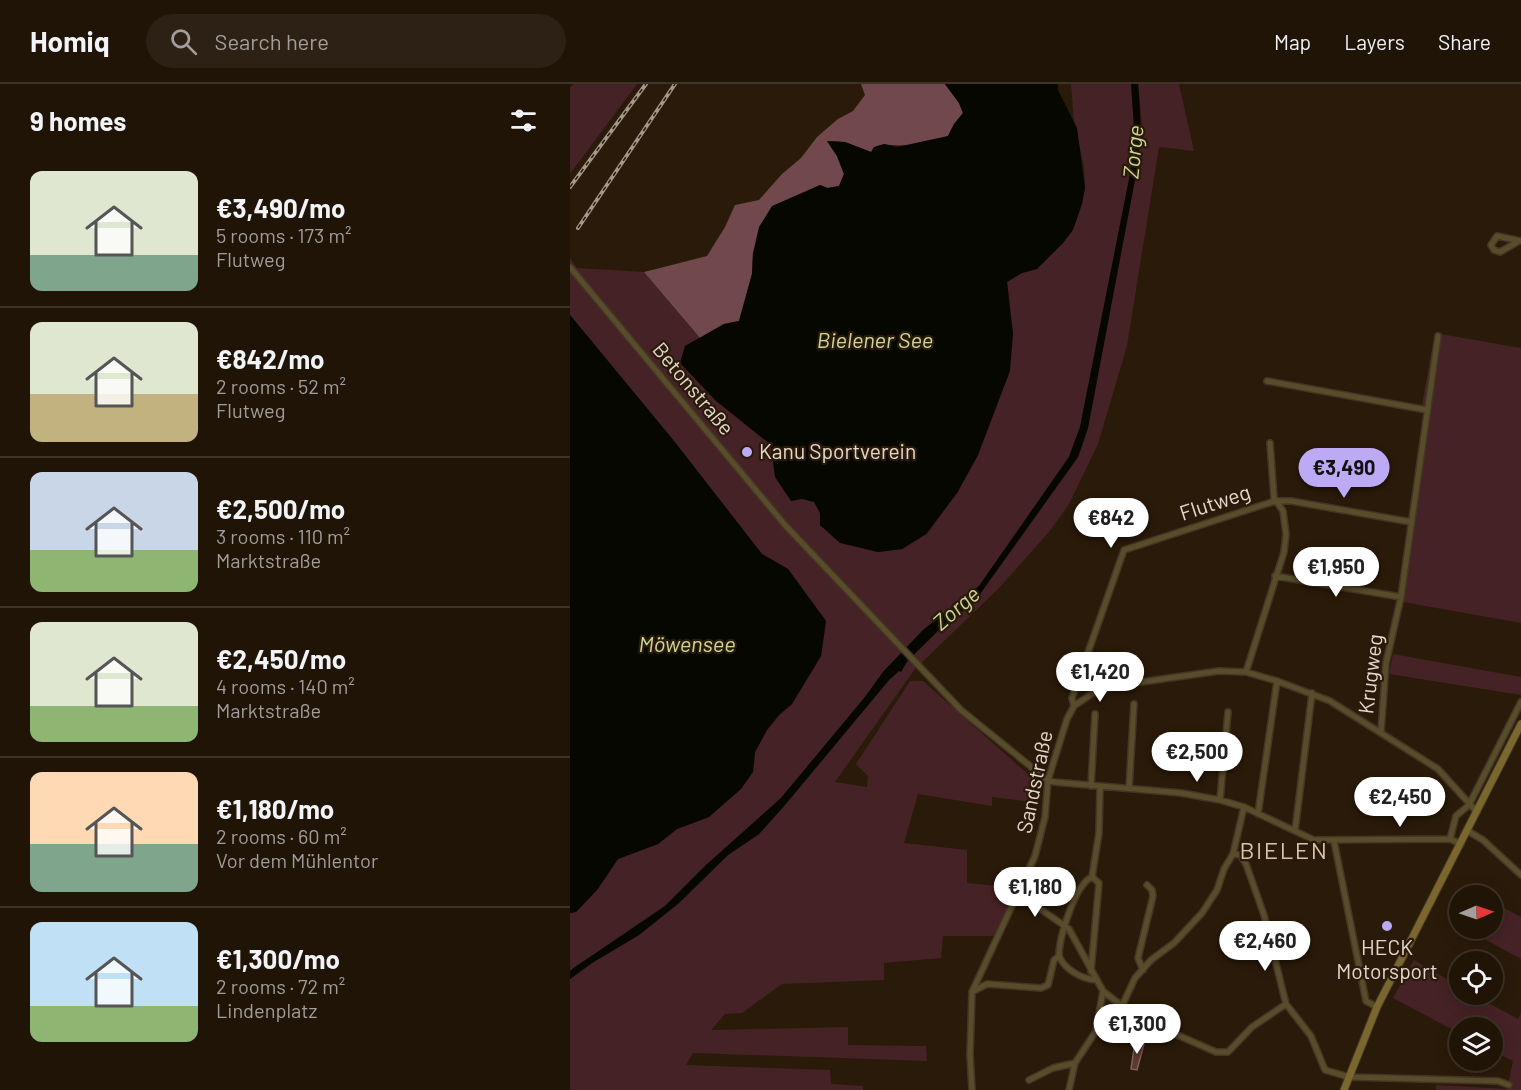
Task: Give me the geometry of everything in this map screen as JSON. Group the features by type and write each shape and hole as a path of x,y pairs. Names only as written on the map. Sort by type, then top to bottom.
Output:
{"main road":[{"path":"1344,1090 1377,1007 1521,724"}],"street":[{"path":"1497,237 1520,241 1500,252 1494,250 1491,245 1497,237"},
{"name":"Betonstraße","path":"570,267 785,525 961,710 1048,780"},
{"name":"Krugweg","path":"1380,732 1386,663 1401,597 1438,336"},
{"path":"1267,381 1427,410"},
{"path":"1246,672 1284,552 1286,534 1283,511 1275,501 1270,443"},
{"name":"Flutweg","path":"1074,706 1072,698 1124,550 1275,501 1291,501 1411,522"},
{"path":"1275,576 1401,597"},
{"path":"1074,706 1093,693 1120,685 1219,671 1246,672 1330,701 1438,770 1477,812"},
{"path":"1258,814 1277,681"},
{"path":"1295,831 1312,693"},
{"path":"1450,840 1456,816 1469,805 1521,702"},
{"path":"1129,788 1134,704"},
{"name":"Sandstraße","path":"972,1090 969,1055 972,992 1018,894 1042,835 1048,780 1060,737 1074,706"},
{"path":"1220,800 1228,712"},
{"path":"1091,786 1095,714"},
{"path":"1048,780 1220,800 1244,807 1314,840 1450,840 1461,844"},
{"path":"972,992 987,984 1041,988 1047,985 1054,960 1059,956 1064,924 1083,884 1092,877 1099,833 1100,787"},
{"path":"1096,1030 1116,1033 1122,1009 1135,978 1174,943 1202,913 1217,890 1224,869 1233,854 1244,807"},
{"path":"1468,831 1483,840 1521,875"},
{"path":"1334,841 1366,1001 1377,1007"},
{"path":"1233,854 1240,855 1246,864 1264,915 1287,1004 1311,1036 1325,1070 1349,1077 1498,1080 1509,1085"},
{"path":"1091,971 1099,884 1092,877"},
{"path":"1143,970 1138,958 1153,896 1152,890 1147,885"},
{"path":"1018,894 1064,924 1073,934 1103,991 1122,1009 1216,1052 1228,1052 1252,1027 1287,1004"},
{"path":"1059,956 1068,968 1087,979 1096,980"},
{"path":"1069,1090 1075,1063 1096,1030 1103,991"},
{"path":"1029,1080 1053,1068 1075,1063"}],"shaded area":[{"path":"574,84 637,84 570,174 570,88"},
{"path":"861,84 945,84 959,103 963,113 948,136 925,143 884,144 871,152 845,142 827,141 837,156 844,174 839,186 827,188 820,185 800,195 753,253 752,274 739,321 724,324 700,338 644,272 707,256 725,227 735,205 759,200 782,174 801,158 817,137 838,119 853,111 865,95"},
{"path":"1071,84 1131,84 1134,126 1131,169 1080,427 1069,457 979,586 923,630 883,672 781,798 706,865 665,906 570,971 570,913 576,912 597,890 618,859 658,844 677,829 709,817 753,772 755,752 767,730 792,704 821,656 826,621 788,569 762,554 674,441 570,315 570,258 577,268 644,272 700,338 685,346 771,445 775,477 802,499 814,501 820,513 820,526 864,548 878,552 902,549 927,534 957,493 978,455 1013,334 1007,281 1022,273 1037,269 1085,188 1084,166 1074,122"},
{"path":"1138,84 1179,84 1194,151 1159,147 1127,346 1098,444 1069,504 1049,532 998,589 915,669 835,782 867,787 868,776 856,764 910,681 923,681 1037,782 1039,803 992,797 992,806 918,794 904,843 967,850 967,883 1017,888 994,936 943,936 941,958 884,963 884,980 782,984 742,1013 725,1014 711,1030 848,1027 848,1045 926,1046 927,1061 693,1053 686,1065 830,1070 831,1084 863,1086 863,1090 570,1090 570,979 639,935 679,903 728,855 759,834 889,680 941,628 975,601 1078,457 1088,428 1137,169 1142,125"},
{"path":"1435,333 1521,348 1521,623 1403,602 1430,406 1422,405"},
{"path":"1393,654 1521,677 1521,695 1389,674"},
{"path":"1503,907 1521,917 1521,959 1484,939 1503,939"},
{"path":"1414,960 1449,980 1449,1005 1492,1005 1518,1019 1521,1013 1521,1090 1436,1090 1436,1085 1507,1089 1513,1061 1503,1056 1503,1017 1449,1017 1449,1028 1393,998"}],"water":[{"name":"Bielener See","path":"945,84 1058,84 1058,90 1077,128 1085,188 1073,230 1063,243 1037,269 1022,273 1007,282 1013,334 1010,371 978,455 957,493 926,534 902,549 878,552 840,543 820,525 820,513 814,502 802,499 791,501 775,477 771,445 715,400 680,363 685,346 724,324 739,321 752,274 753,253 759,227 772,206 820,185 828,188 839,186 844,174 837,156 827,141 845,142 871,152 874,147 884,144 897,147 948,136 963,113 959,103"},
{"name":"Zorge","path":"1131,84 1138,84 1139,95 1140,137 1137,169 1088,428 1078,457 975,601 941,628 908,660 901,672 899,671 889,680 759,834 728,855 679,903 639,935 570,979 570,971 575,967 665,906 706,865 781,798 883,672 923,630 979,586 1069,457 1080,427 1131,169 1134,126"},
{"name":"Möwensee","path":"570,315 674,441 762,554 788,569 826,621 821,656 792,704 767,730 755,752 753,772 741,789 709,817 677,829 658,844 618,859 597,890 576,912 570,913"}],"building":[{"path":"1135,1042 1144,1044 1137,1070 1131,1069"}],"railway":[{"path":"570,187 646,84"},
{"path":"578,228 675,84"}],"place":[{"name":"Kanu Sportverein","path":"747,452"},
{"name":"HECK Motorsport","path":"1387,926"}],"district":[{"name":"BIELEN","path":"1284,851"}]}
